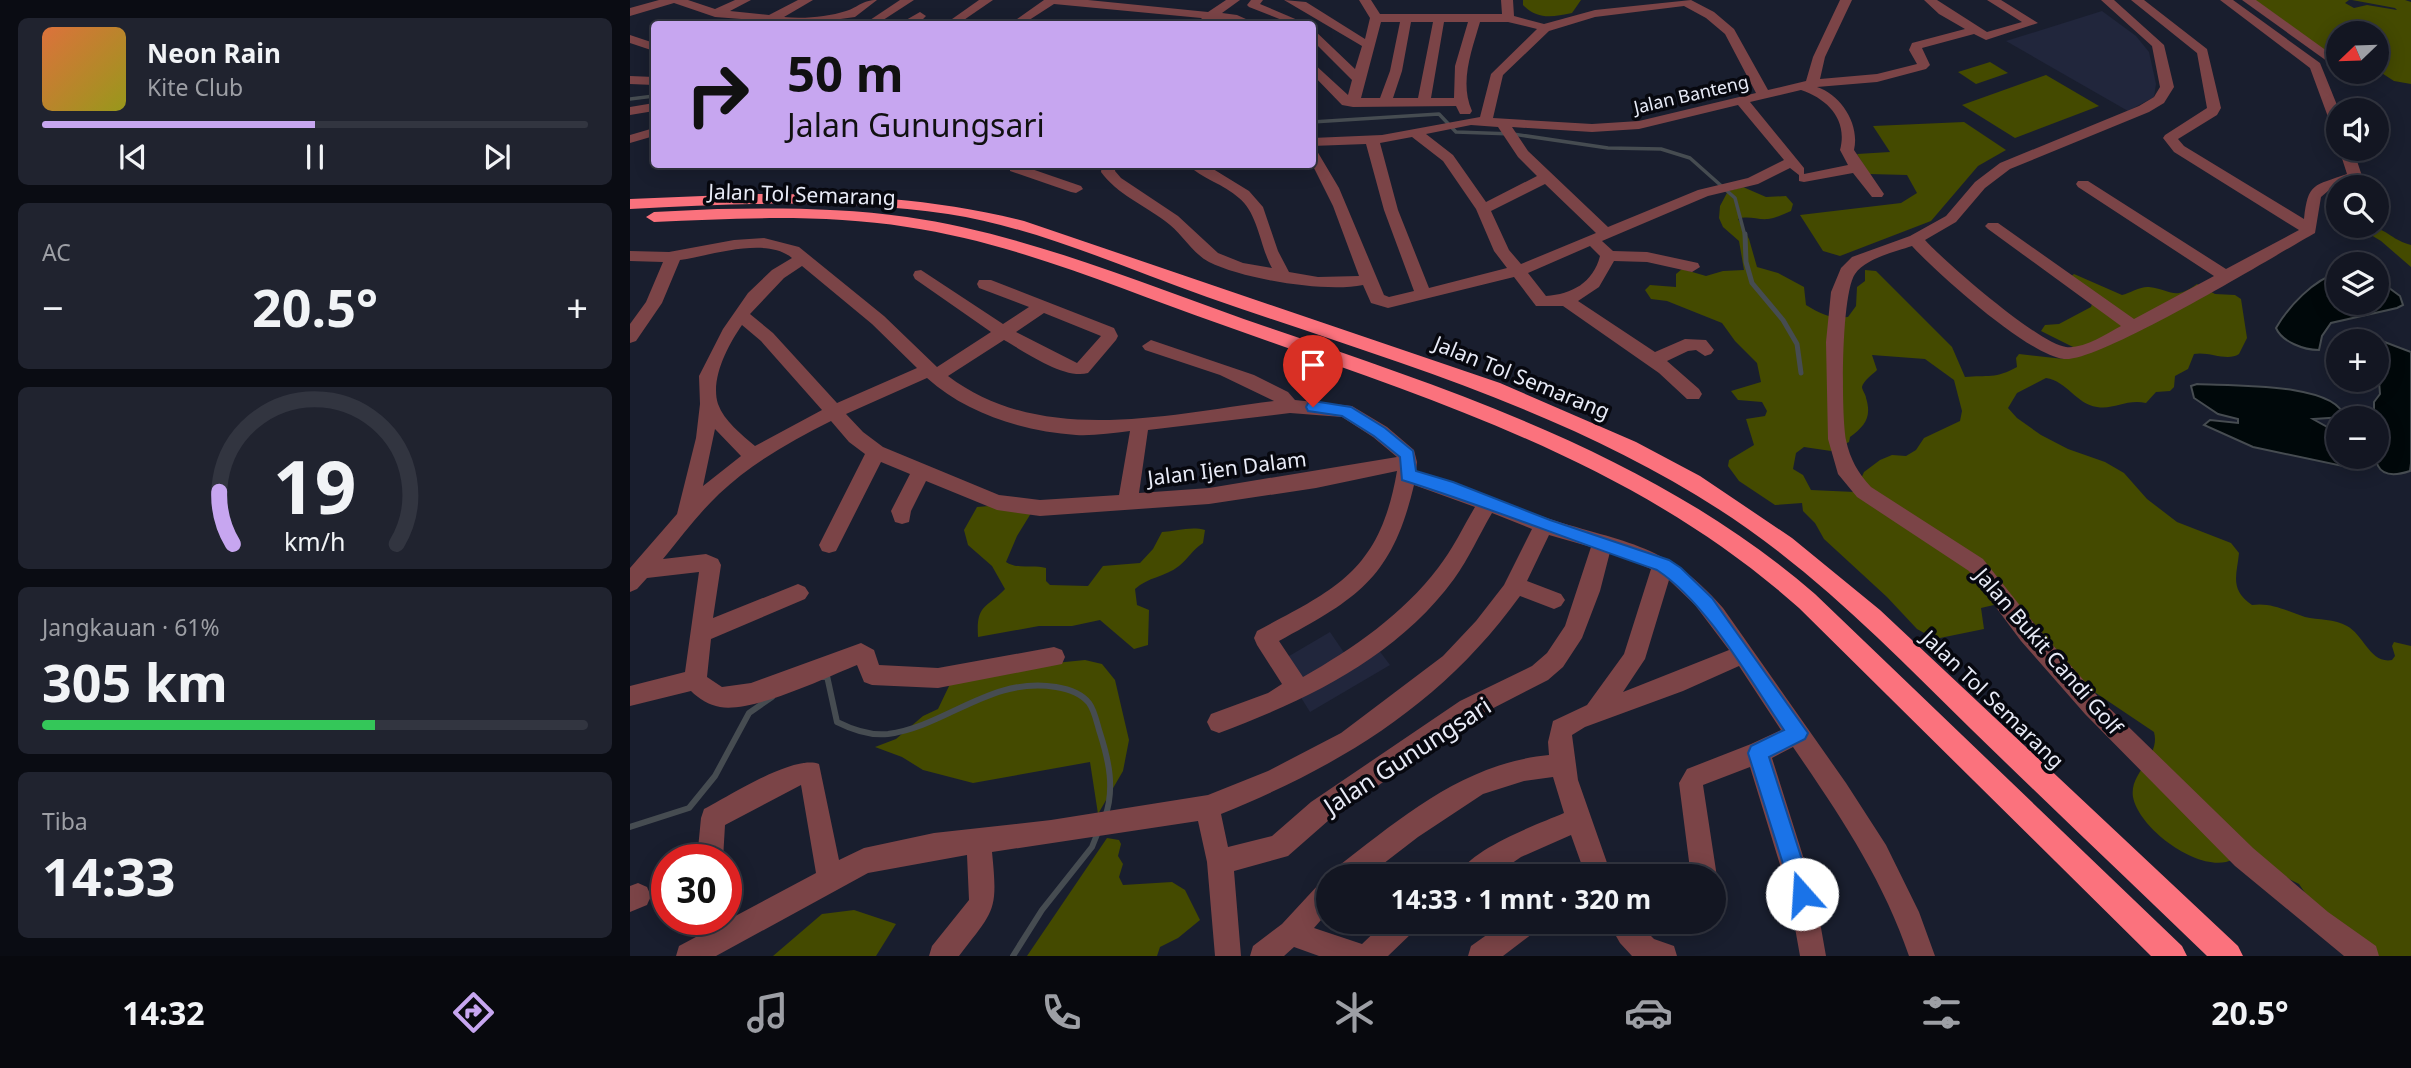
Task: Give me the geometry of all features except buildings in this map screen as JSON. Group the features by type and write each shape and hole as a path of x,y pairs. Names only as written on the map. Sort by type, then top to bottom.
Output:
{"highway":[{"name":"Jalan Tol Semarang","path":"630,204 831,199 901,203 959,211 1073,242 1374,346 1542,409 1622,443 1718,497 1803,558 1928,670 2228,956"},
{"name":"Jalan Tol Semarang","path":"630,219 757,214 850,216 910,222 1007,243 1438,394 1560,442 1662,495 1762,563 1856,646 2172,956"}],"street":[{"path":"630,12 679,0 715,13 788,21"},
{"path":"715,13 745,0"},
{"path":"770,19 807,0"},
{"path":"840,21 871,0"},
{"path":"875,21 908,0"},
{"path":"955,21 986,0"},
{"path":"1021,21 1052,0 1240,21"},
{"path":"1202,21 1234,0"},
{"path":"1258,0 1252,5 1293,21"},
{"path":"1290,0 1328,18 1352,39 1370,45"},
{"path":"1353,103 1357,78 1370,45 1376,18 1365,0"},
{"path":"1507,0 1508,18"},
{"path":"1812,83 1819,57 1846,0"},
{"path":"1930,0 1986,36 2032,23 1993,0"},
{"name":"Jalan Bukit Candi Golf","path":"2107,0 2158,45 2166,93 2144,109 2005,166 1980,185 1951,219 1914,239 1858,261 1847,272 1839,292 1835,342 1837,439 1848,474 1864,492 1976,565 2029,634 2093,707 2244,857 2319,921 2366,956"},
{"path":"2137,0 2203,52 2212,112 2170,139 2179,149 2309,230"},
{"path":"2226,0 2312,61 2329,98"},
{"path":"2248,0 2326,56"},
{"path":"1316,70 1343,99 1353,103 1460,102 1479,121 1497,74 1545,28 1555,23 1611,12 1684,1 1710,15 1730,32 1765,94"},
{"path":"804,21 850,14"},
{"path":"911,21 920,16"},
{"path":"1376,18 1508,18 1545,28"},
{"path":"1384,104 1396,71 1406,19"},
{"path":"1423,104 1439,19"},
{"path":"1460,102 1465,60 1475,19"},
{"name":"Jalan Banteng","path":"1316,142 1372,140 1417,134 1448,124 1479,121 1505,130 1626,126 1742,101 1795,86 1877,78 1922,66 1924,65 1915,50 1916,46 1975,30"},
{"path":"1316,36 1357,78"},
{"path":"630,40 651,46"},
{"path":"630,69 651,81"},
{"path":"630,80 651,81"},
{"path":"2325,88 2328,84"},
{"path":"1795,86 1820,91 1837,105 1850,138 1847,150 1877,194"},
{"path":"1742,101 1762,122 1808,183 1857,168"},
{"path":"630,111 651,108"},
{"path":"1417,134 1448,158 1483,209 1503,251 1542,302 1566,300 1594,284 1604,271 1608,256 1582,208 1544,178 1505,130"},
{"path":"630,139 651,133"},
{"path":"1372,140 1391,210 1423,293"},
{"path":"1316,160 1335,191 1368,279 1382,302 1388,303 1518,271 1718,189 1753,181 1791,162"},
{"path":"2309,230 2314,196 2323,188 2355,176 2350,161"},
{"path":"1015,168 1076,189"},
{"path":"1108,168 1108,172 1115,181 1173,219 1212,257 1240,268 1329,284 1368,279"},
{"path":"1202,168 1244,194 1256,207 1270,251 1283,275"},
{"path":"1483,209 1544,178"},
{"path":"2082,184 2225,276"},
{"path":"1993,226 2132,326"},
{"path":"1914,239 2044,348 2071,354 2085,350 2132,326 2309,230"},
{"path":"630,256 673,257 735,245 772,244 793,250 878,320 958,393 1036,424 1077,428 1140,424 1290,406 1346,411 1394,443 1407,455 1408,469 1395,514 1364,576 1338,597 1265,638 1296,687"},
{"path":"1608,256 1647,257 1692,267"},
{"path":"630,337 654,303 673,257"},
{"path":"686,517 705,438 709,404 708,376 731,329 741,315 762,289 803,258"},
{"path":"921,275 946,297 1004,333 1075,370 1082,369 1110,334 985,284"},
{"path":"1566,300 1651,361 1671,372 1693,394"},
{"path":"636,577 686,517 720,484 785,436 831,411 933,373 1004,333 1043,306"},
{"path":"741,315 767,337 856,438 876,452 996,502 1040,508 1128,502"},
{"path":"1651,361 1691,343 1700,345 1705,350"},
{"path":"1151,346 1256,382 1286,399 1290,406"},
{"path":"709,404 727,432 754,457"},
{"name":"Jalan Ijen Dalam","path":"1140,424 1128,502 1209,496 1408,469"},
{"path":"829,545 876,452"},
{"path":"1408,469 1544,525 1663,565 1675,573 1706,603 1828,774 1895,888 1915,931 1923,956"},
{"path":"901,516 921,471"},
{"path":"1219,722 1276,701 1296,687 1304,688 1348,663 1439,583 1459,555 1488,502"},
{"name":"Jalan Gunungsari","path":"689,956 864,861 934,846 1051,832 1208,807 1276,780 1349,741 1451,663 1484,628 1514,585 1544,525"},
{"name":"Jalan Gunungsari","path":"1220,862 1279,847 1320,811 1468,709 1540,673 1555,660 1574,631 1589,591 1602,543"},
{"path":"636,577 709,564 695,680"},
{"path":"1595,713 1634,659 1663,565"},
{"path":"1514,585 1554,600"},
{"path":"700,633 798,593"},
{"path":"695,680 715,696 724,698 771,686 861,653 866,657 869,671 873,675 939,678 1054,657"},
{"path":"1594,864 1577,820 1563,765 1558,735 1561,729 1743,654"},
{"path":"630,696 695,680"},
{"path":"1702,864 1690,790 1695,778 1758,753 1798,733"},
{"path":"1758,753 1802,894 1813,956"},
{"path":"1363,864 1409,828 1477,784 1524,769 1563,765"},
{"path":"710,844 710,824 720,812 798,774 811,772 830,879"},
{"path":"1208,807 1220,862 1228,956"},
{"path":"1489,864 1512,848 1577,820"},
{"path":"942,956 981,906 983,893 978,841"},
{"path":"1263,956 1316,906"},
{"path":"1290,933 1358,956"},
{"path":"1369,956 1392,934"},
{"path":"1481,956 1511,934"},
{"path":"1629,934 1636,944 1656,955 1664,956"}],"shaded area":[{"path":"2102,11 2136,36 2149,52 2156,84 2154,97 2128,111 2006,41"},
{"path":"2326,278 2326,315 2366,315 2331,323 2322,336 2319,350 2307,349 2288,341 2276,328 2287,311"},
{"path":"2389,288 2400,296 2403,305 2389,310"},
{"path":"2389,344 2411,352 2410,471 2396,474 2380,469 2389,469 2389,406 2374,406 2380,394 2389,392"},
{"path":"2197,384 2279,388 2322,397 2337,406 2326,406 2326,418 2313,419 2326,426 2326,462 2253,447 2204,425 2210,420 2238,423 2238,419 2218,414 2194,398 2191,386"},
{"path":"1330,632 1349,660 1375,645 1390,665 1310,712 1279,662"}],"green space":[{"path":"1523,0 1581,0 1572,13 1552,16 1534,13 1523,5"},
{"path":"2250,0 2349,0 2345,3 2354,8 2367,5 2397,10 2352,0 2411,2 2411,84 2389,78 2389,21 2326,21 2326,54"},
{"path":"1990,62 2008,73 1976,84 1958,72"},
{"path":"2046,75 2099,106 2015,138 1962,105"},
{"path":"1964,122 2006,150 1978,166 1931,221 1840,256 1823,251 1800,215 1901,203 1917,193 1907,175 1869,174 1857,154 1890,152 1873,126"},
{"path":"1743,187 1766,197 1786,196 1793,204 1791,211 1774,218 1738,219 1749,239 1757,267 1778,273 1804,287 1806,305 1836,317 1848,317 1856,306 1857,287 1865,281 1865,270 1876,271 1952,347 1965,377 1991,376 2010,371 2017,367 2016,358 2019,354 2064,359 2075,357 2075,348 2041,331 2045,325 2059,324 2091,307 2092,304 2070,277 2074,274 2122,295 2146,287 2178,293 2197,284 2215,294 2235,295 2241,299 2247,338 2239,354 2229,357 2194,354 2188,369 2175,376 2174,387 2170,391 2156,392 2146,403 2132,402 2097,407 2083,402 2060,383 2046,378 2017,393 2008,408 2041,435 2124,473 2147,499 2177,522 2231,543 2239,553 2237,587 2252,605 2272,606 2305,617 2342,624 2353,630 2378,658 2384,660 2392,660 2395,656 2392,646 2394,642 2411,646 2411,956 2376,956 2314,906 2299,884 2241,855 2226,862 2199,859 2184,853 2157,833 2137,809 2133,797 2136,780 2153,749 2154,732 2090,689 2027,615 1998,604 1981,608 1984,629 1935,639 1917,629 1887,597 1824,539 1815,523 1803,511 1802,503 1775,505 1739,481 1728,466 1729,460 1754,445 1746,419 1765,416 1767,411 1762,402 1738,400 1731,391 1761,382 1757,363 1722,323 1667,301 1651,299 1645,290 1650,285 1676,287 1676,274 1682,269 1706,276 1723,271 1744,270 1739,241 1723,227 1719,218 1720,206 1728,191","holes":["1872,355 1925,359 1954,380 1962,411 1960,421 1924,438 1916,450 1906,456 1892,455 1880,460 1864,472 1855,492 1811,490 1803,475 1793,469 1796,453 1804,447 1831,451 1849,442 1850,437 1860,429 1868,416 1862,387 1877,370"]},
{"path":"2389,235 2411,245 2411,267 2376,238 2389,238"},
{"path":"1001,505 1033,510 1017,536 1006,562 1015,566 1046,568 1046,581 1050,585 1088,586 1103,566 1140,563 1153,549 1162,532 1205,530 1203,543 1174,570 1135,589 1137,605 1149,610 1148,645 1134,649 1100,620 1072,626 1039,626 978,637 981,613 1005,589 992,566 968,545 964,530 977,507"},
{"path":"1085,660 1102,664 1115,680 1129,740 1123,771 1098,814 1090,762 973,783 923,770 902,757 875,747 896,739 923,716 938,709 950,684 1055,663"},
{"path":"1107,838 1119,840 1121,844 1118,856 1123,864 1119,877 1123,885 1172,882 1185,890 1200,920 1178,938 1160,947 1157,956 1027,956"},
{"path":"854,910 896,924 876,956 773,956 822,914"}],"waterway":[{"path":"630,99 651,96"},
{"path":"1316,122 1439,114 1456,132 1513,134 1608,148 1661,149 1690,158 1735,198 1745,236"},
{"path":"1745,234 1746,262 1752,283 1783,320 1797,344 1801,373"},
{"path":"823,677 827,676 837,722 855,730 875,734 909,729 1011,689 1033,686 1070,690 1086,700 1093,710 1106,754 1110,796 1105,817"},
{"path":"630,827 689,808 715,776 749,713 772,697"},
{"path":"1013,956 1042,910 1092,847 1098,832"}],"route":[{"path":"1313,407 1346,411 1380,432 1407,455 1408,475 1447,486 1544,525 1663,565 1706,603 1798,733 1758,753 1802,894"}]}
